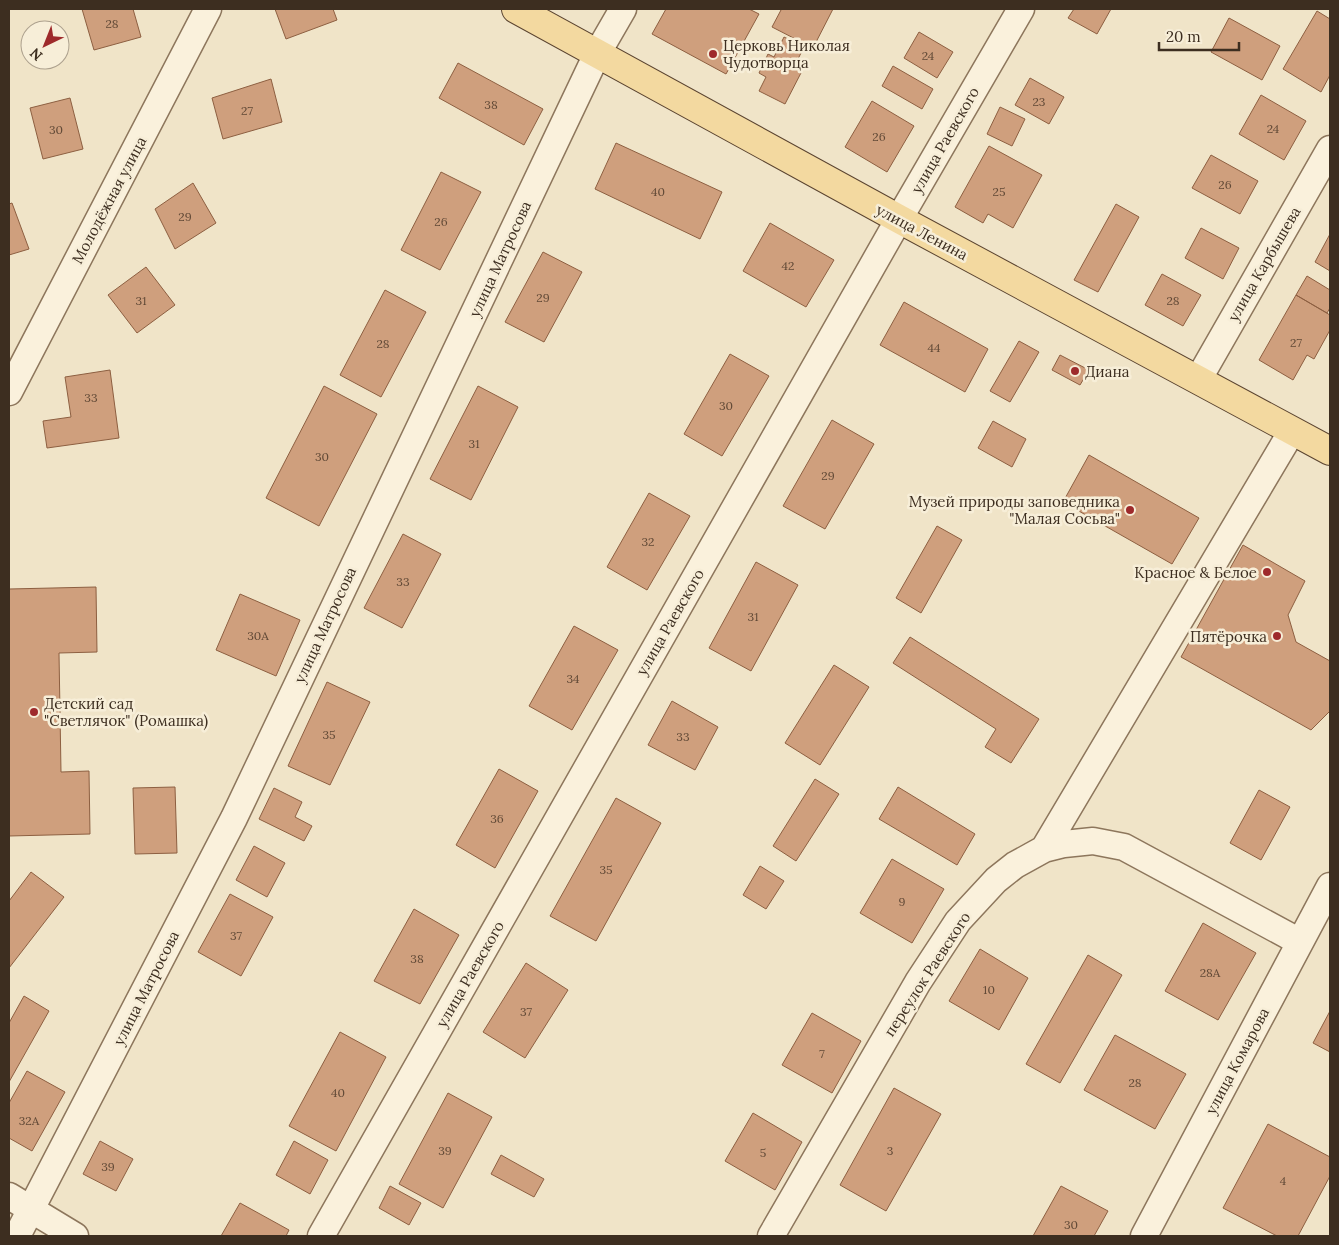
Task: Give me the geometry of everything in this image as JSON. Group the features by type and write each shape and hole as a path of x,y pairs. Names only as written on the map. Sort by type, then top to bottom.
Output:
{"main road":[{"name":"улица Ленина","path":"516,9 899,219 1330,451"}],"street":[{"name":"Молодёжная улица","path":"9,392 208,9"},
{"name":"улица Матросова","path":"17,1236 234,818 598,54 623,9"},
{"name":"улица Раевского","path":"321,1236 899,219 1021,9"},
{"name":"улица Карбышева","path":"1198,380 1330,149"},
{"path":"1044,849 1292,431"},
{"name":"переулок Раевского","path":"771,1236 918,982 958,920 996,880 1015,865 1044,849 1064,844 1093,841 1124,847 1300,942"},
{"name":"улица Комарова","path":"1144,1236 1330,886"},
{"path":"9,1196 75,1236"}],"building":[{"path":"82,9 133,9 141,37 94,50"},
{"path":"275,9 333,9 337,20 286,39"},
{"name":"Церковь Николая Чудотворца","path":"666,9 749,9 759,14 726,74 652,34"},
{"path":"779,9 833,9 813,48 772,27 781,10"},
{"path":"1074,9 1111,9 1097,34 1068,18"},
{"path":"1317,11 1330,19 1330,75 1321,92 1283,69"},
{"path":"1229,18 1280,46 1262,80 1211,52"},
{"path":"919,32 953,52 937,78 904,58"},
{"path":"784,37 804,47 795,65 803,69 785,104 759,91 766,77 759,73 768,54 774,57"},
{"path":"458,63 543,109 524,145 439,98"},
{"path":"893,66 933,89 922,109 882,86"},
{"path":"1030,78 1064,97 1049,124 1015,105"},
{"path":"271,79 282,122 223,139 212,98"},
{"path":"1261,95 1306,121 1284,160 1239,134"},
{"path":"70,98 83,149 43,159 30,108"},
{"path":"872,101 914,126 887,172 845,147"},
{"path":"1000,107 1025,119 1012,146 987,134"},
{"path":"616,143 722,192 700,239 595,189"},
{"path":"989,146 1042,175 1013,228 988,214 983,223 955,207"},
{"path":"1211,155 1258,181 1240,214 1192,188"},
{"path":"441,172 481,192 440,270 401,250"},
{"path":"193,183 216,223 175,249 155,209"},
{"path":"12,203 29,249 9,255 9,204"},
{"path":"1116,204 1139,217 1098,292 1074,280"},
{"path":"770,223 834,260 806,307 743,271"},
{"path":"1201,228 1239,248 1223,279 1185,258"},
{"path":"1330,234 1330,271 1315,262"},
{"path":"543,252 582,272 544,342 505,322"},
{"path":"146,267 175,305 137,333 108,295"},
{"path":"1162,274 1201,295 1183,326 1145,305"},
{"path":"1307,276 1330,290 1330,308 1327,313 1296,295"},
{"path":"385,290 426,312 381,397 340,375"},
{"path":"1296,295 1330,315 1330,330 1314,359 1307,355 1293,380 1259,360"},
{"path":"904,302 988,349 965,392 880,345"},
{"path":"1019,341 1039,352 1010,402 990,391"},
{"path":"730,354 769,376 722,456 684,434"},
{"path":"1060,355 1089,370 1080,385 1052,370"},
{"path":"110,370 119,438 47,448 43,421 71,417 65,377"},
{"path":"324,386 377,414 319,526 266,498"},
{"path":"478,386 518,407 471,500 430,479"},
{"path":"832,420 874,444 825,529 783,506"},
{"path":"993,421 1026,439 1012,467 978,448"},
{"path":"1089,455 1199,518 1172,564 1063,502"},
{"path":"649,493 690,516 647,590 607,567"},
{"path":"937,526 962,540 921,613 896,598"},
{"path":"403,534 441,554 402,628 364,608"},
{"path":"1243,545 1305,581 1288,615 1296,642 1330,661 1330,711 1311,730 1181,657"},
{"path":"756,562 798,585 751,671 709,648"},
{"name":"Детский сад \"Светлячок\" (Ромашка)","path":"96,587 97,652 59,653 61,772 89,771 90,834 9,836 9,589"},
{"path":"240,594 300,620 276,676 216,650"},
{"path":"574,626 618,650 572,730 529,706"},
{"path":"910,637 1039,719 1011,763 985,747 996,729 893,663"},
{"path":"834,665 869,687 820,765 785,743"},
{"path":"327,682 370,702 330,785 288,766"},
{"path":"672,701 718,727 695,770 648,745"},
{"path":"499,769 538,791 495,868 456,845"},
{"path":"815,779 839,794 796,861 773,846"},
{"path":"175,787 177,853 135,854 133,788"},
{"path":"898,787 975,834 957,865 879,819"},
{"path":"274,788 302,802 295,817 312,826 304,841 259,819"},
{"path":"1259,790 1290,807 1261,860 1230,843"},
{"path":"616,798 661,823 596,941 550,916"},
{"path":"254,846 285,863 267,897 236,880"},
{"path":"892,859 944,889 912,943 860,913"},
{"path":"760,866 784,881 766,909 743,895"},
{"path":"31,872 64,897 9,968 9,901"},
{"path":"230,894 273,917 241,976 198,952"},
{"path":"414,909 459,935 420,1004 374,981"},
{"path":"1203,923 1256,953 1218,1020 1165,991"},
{"path":"980,949 1028,978 999,1030 949,1001"},
{"path":"1088,955 1122,975 1060,1083 1026,1064"},
{"path":"526,963 568,990 525,1058 483,1032"},
{"path":"24,996 49,1011 9,1082 9,1023"},
{"path":"1330,1011 1330,1052 1313,1043"},
{"path":"812,1013 861,1041 832,1093 782,1065"},
{"path":"340,1032 386,1057 336,1151 289,1126"},
{"path":"1115,1035 1186,1074 1155,1129 1084,1090"},
{"path":"27,1071 65,1092 32,1151 9,1138 9,1103"},
{"path":"894,1088 941,1114 886,1211 840,1185"},
{"path":"448,1093 492,1117 443,1208 399,1184"},
{"path":"753,1113 802,1142 775,1190 725,1161"},
{"path":"1268,1124 1330,1157 1330,1176 1298,1236 1277,1236 1223,1208"},
{"path":"100,1141 133,1159 116,1191 83,1174"},
{"path":"294,1141 328,1160 310,1194 276,1175"},
{"path":"501,1155 544,1179 534,1197 491,1174"},
{"path":"390,1186 421,1203 409,1225 379,1208"},
{"path":"1061,1186 1108,1211 1094,1236 1033,1236"},
{"path":"240,1203 289,1230 286,1236 221,1236"}],"place":[{"name":"Церковь Николая Чудотворца","path":"713,54"},
{"name":"Диана","path":"1075,371"},
{"name":"Музей природы заповедника \"Малая Сосьва\"","path":"1130,510"},
{"name":"Красное & Белое","path":"1267,572"},
{"name":"Пятёрочка","path":"1277,636"},
{"name":"Детский сад \"Светлячок\" (Ромашка)","path":"34,712"}]}
